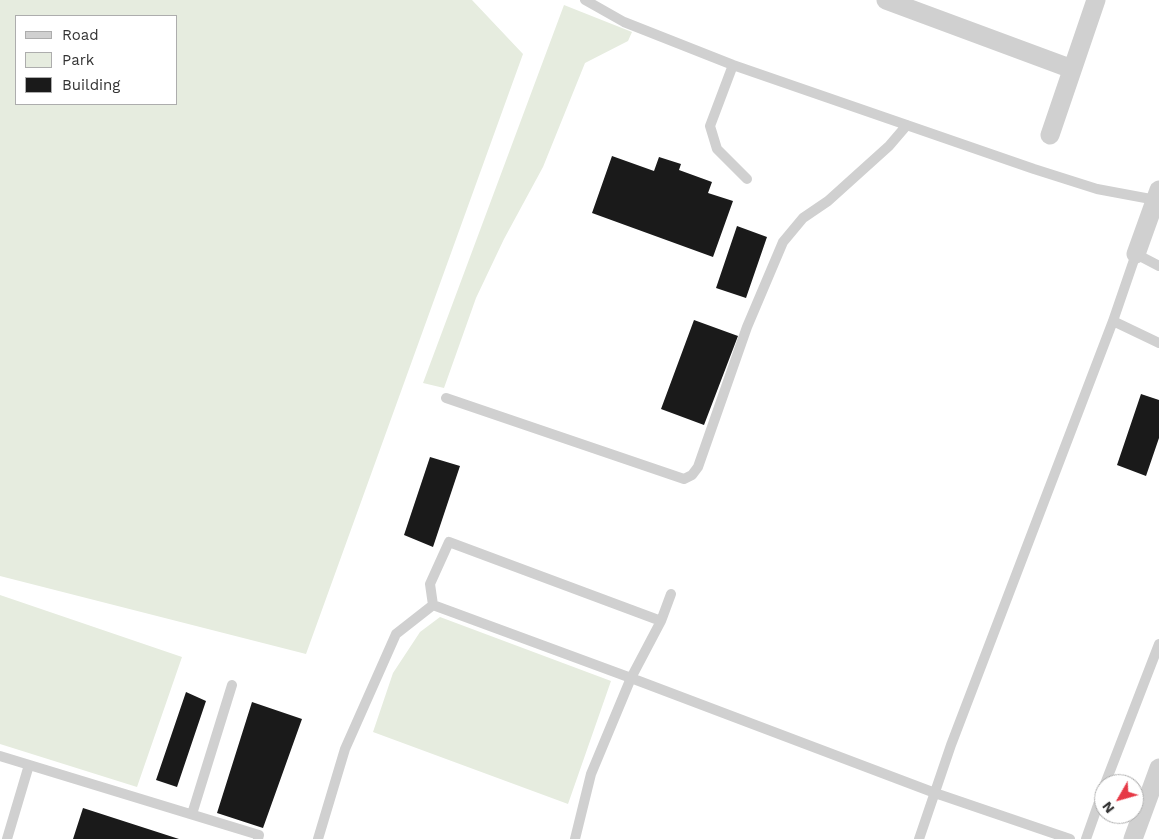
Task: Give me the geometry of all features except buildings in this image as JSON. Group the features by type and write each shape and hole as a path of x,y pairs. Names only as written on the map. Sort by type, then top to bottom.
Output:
{"street":[{"path":"886,0 1072,69"},
{"path":"1050,135 1096,0"},
{"path":"1136,254 1157,195"},
{"path":"1133,839 1159,768"}],"lane":[{"path":"585,0 624,22 733,65 907,125 1097,189 1157,195"},
{"path":"733,65 710,126 716,149 747,179"},
{"path":"446,398 684,479 692,475 698,466 747,327 783,242 803,218 828,201 889,146 907,125"},
{"path":"919,839 951,745 1136,254 1159,266"},
{"path":"1112,321 1159,343"},
{"path":"433,605 430,584 449,542 660,621"},
{"path":"575,839 591,774 631,678 660,621 671,594"},
{"path":"433,605 935,794 1070,839"},
{"path":"318,839 345,749 396,634 433,605"},
{"path":"1110,774 1159,644"},
{"path":"192,814 232,686"},
{"path":"0,756 259,835 258,839"},
{"path":"7,839 29,765"},
{"path":"1086,839 1094,816"}],"green space":[{"path":"0,0 472,0 523,54 306,654 0,576"},
{"path":"564,5 632,32 628,41 585,63 543,167 504,239 476,298 444,388 423,383"},
{"path":"0,595 182,657 137,787 0,744"},
{"path":"440,617 611,681 568,804 373,732 393,673 420,632"}]}
